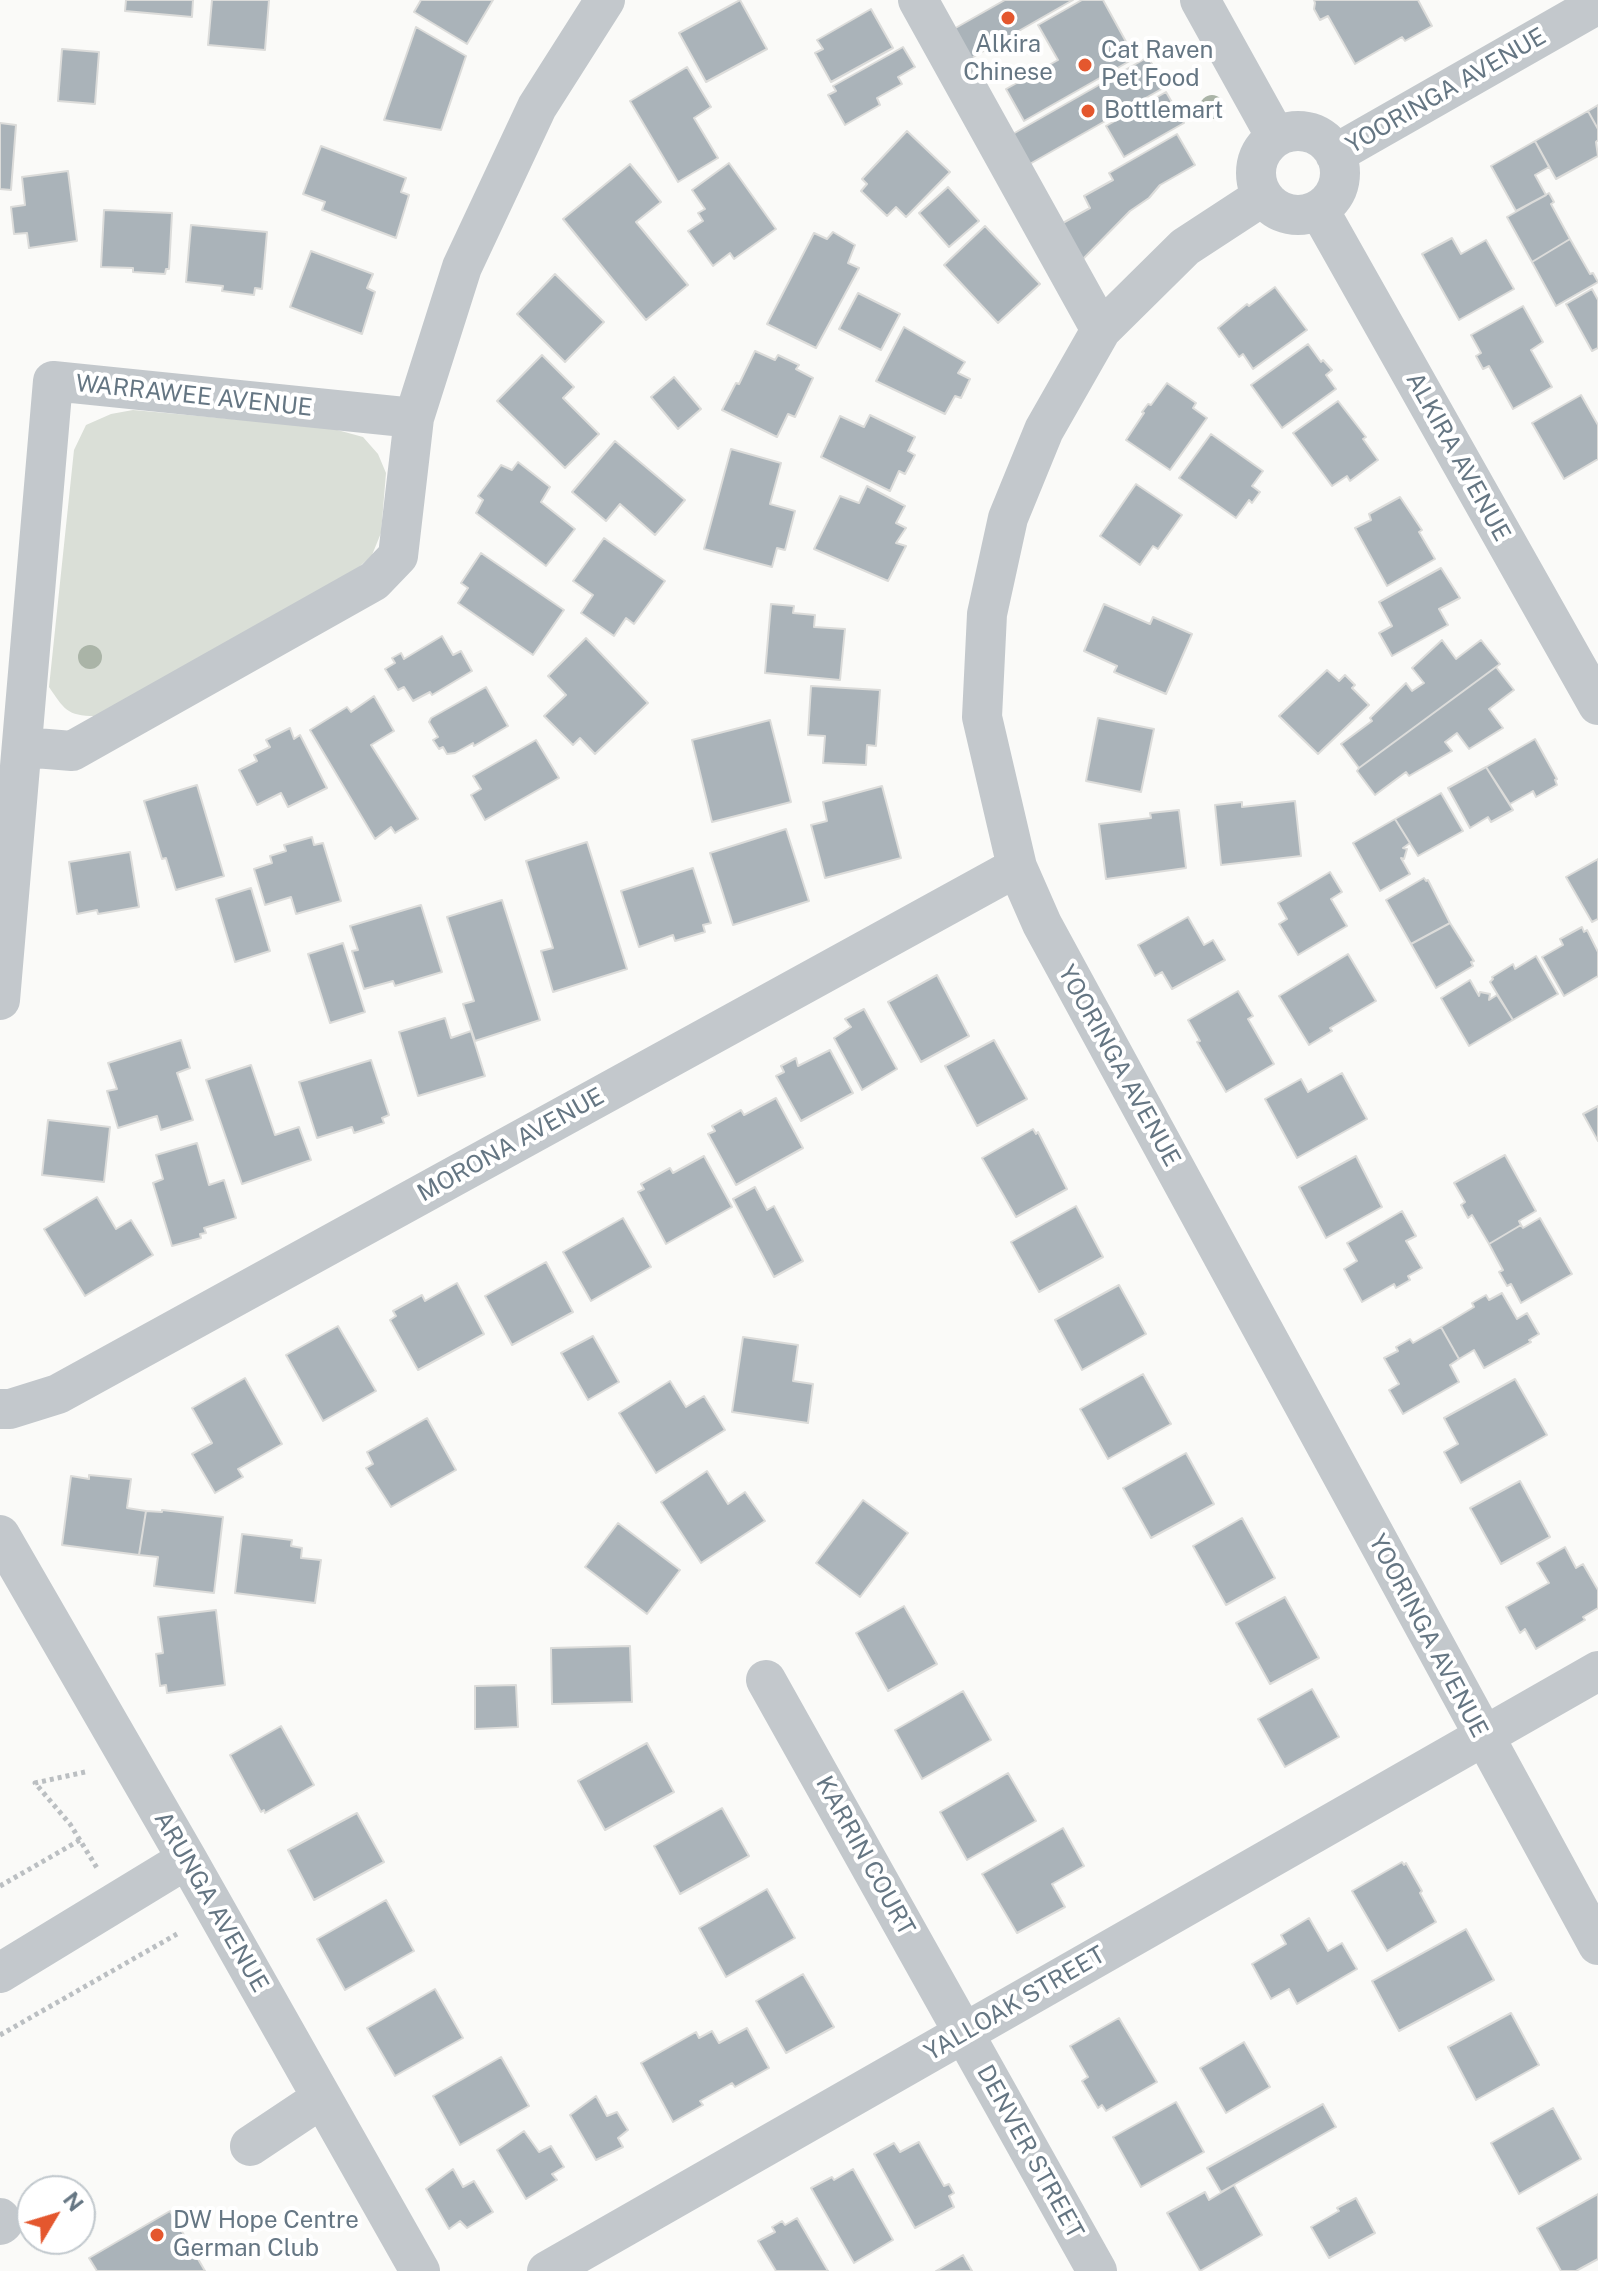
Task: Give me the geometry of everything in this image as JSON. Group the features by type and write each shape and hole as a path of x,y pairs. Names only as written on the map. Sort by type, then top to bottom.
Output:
{"street":[{"path":"23,747 72,751 374,581 398,556 414,418 462,267 537,107 605,0"},
{"path":"918,0 1101,330"},
{"path":"1200,0 1276,137"},
{"name":"YOORINGA AVENUE","path":"1335,154 1598,4"},
{"path":"1303,131 1316,135 1335,154 1340,166 1340,179 1336,191 1319,210 1294,215 1282,212 1263,196 1257,184 1256,170 1259,157 1276,137 1303,131"},
{"name":"YOORINGA AVENUE","path":"1263,196 1185,247 1101,330 1044,430 1008,518 987,614 982,717 1017,867 1042,924 1598,1945"},
{"name":"ALKIRA AVENUE","path":"1319,210 1598,705"},
{"name":"WARRAWEE AVENUE","path":"0,1000 23,747 48,375 414,418"},
{"name":"MORONA AVENUE","path":"0,1409 10,1409 58,1394 1017,867"},
{"name":"ARUNGA AVENUE","path":"0,1535 420,2271"},
{"name":"YALLOAK STREET","path":"547,2271 1598,1671"},
{"name":"KARRIN COURT","path":"766,1680 963,2033"},
{"path":"0,1973 187,1859"},
{"name":"DENVER STREET","path":"963,2033 1097,2271"},
{"path":"250,2146 322,2098"},
{"path":"0,2218 3,2223 0,2225"}],"path":[{"path":"85,1772 35,1783 70,1824 118,1903"},
{"path":"0,1886 80,1840"},
{"path":"0,2035 177,1934"}],"shaded area":[{"path":"133,410 330,428 363,437 378,454 386,473 381,533 372,555 356,570 95,716 78,715 63,706 49,687 74,450 86,425 111,414"}],"building":[{"path":"126,0 193,0 192,17 125,11"},
{"path":"212,0 269,0 265,50 208,45"},
{"path":"421,0 493,0 467,44 414,12"},
{"path":"740,0 767,49 706,82 679,33"},
{"name":"Alkira Chinese","path":"1005,0 1073,0 968,60 952,30"},
{"name":"Cat Raven Pet Food","path":"1082,0 1103,0 1135,58 1024,121 1006,89 1058,60 1038,25"},
{"path":"1314,0 1418,0 1432,26 1405,41 1402,37 1355,64 1328,16 1320,20 1314,9"},
{"path":"871,9 893,48 831,82 815,53 823,49 817,40"},
{"path":"416,27 466,56 441,130 384,120"},
{"path":"903,47 915,67 898,77 902,84 877,98 880,105 845,125 828,95 836,91 833,86"},
{"path":"62,49 99,52 95,104 58,101"},
{"name":"Bottlemart","path":"1148,57 1165,87 1028,165 1011,135"},
{"path":"687,67 711,107 694,118 718,158 678,182 630,101"},
{"path":"1166,92 1184,123 1124,157 1106,126"},
{"path":"1598,105 1598,129 1588,111"},
{"path":"1588,111 1598,129 1598,156 1556,179 1535,141"},
{"path":"0,123 16,125 11,190 0,189"},
{"path":"907,131 950,172 906,217 896,207 887,216 861,191 867,184 862,179"},
{"path":"1177,134 1195,165 1160,185 1082,260 1061,224 1090,208 1084,196 1113,180 1109,173"},
{"path":"1535,141 1549,167 1535,175 1546,195 1516,211 1491,166"},
{"path":"321,146 406,178 401,192 409,195 396,238 322,210 325,202 303,194"},
{"path":"729,163 776,229 734,259 730,253 713,266 688,231 703,221 698,213 705,209 692,190"},
{"path":"630,164 661,202 636,222 688,285 646,320 563,219"},
{"path":"68,171 77,241 29,248 27,233 14,234 11,207 25,205 22,177"},
{"path":"948,187 979,221 949,247 919,213"},
{"path":"1549,193 1554,202 1551,204 1570,239 1532,262 1507,217"},
{"path":"104,210 172,213 169,269 165,274 133,272 133,268 101,267"},
{"path":"191,225 267,232 262,289 255,288 254,295 222,291 223,286 186,282"},
{"path":"985,226 1040,284 998,323 944,265"},
{"path":"833,232 855,245 848,263 859,268 816,348 767,324 814,233 827,239"},
{"path":"1452,238 1461,254 1486,240 1514,289 1459,320 1422,254"},
{"path":"1570,239 1598,282 1556,306 1532,262"},
{"path":"311,251 373,274 367,288 375,292 362,334 290,307"},
{"path":"555,274 604,322 565,362 517,314"},
{"path":"1275,287 1307,330 1253,369 1243,354 1239,357 1218,328 1247,304 1249,306"},
{"path":"1592,289 1598,300 1598,348 1592,351 1566,304"},
{"path":"858,293 900,314 881,350 839,329"},
{"path":"1523,306 1543,342 1531,350 1552,387 1513,409 1489,366 1483,369 1476,356 1481,353 1471,335"},
{"path":"904,327 965,362 958,373 970,379 961,398 955,396 945,414 876,381"},
{"path":"1308,344 1321,362 1323,360 1332,370 1326,375 1336,389 1282,428 1251,385"},
{"path":"755,351 775,360 778,355 799,365 796,369 813,378 795,417 788,414 777,437 722,410"},
{"path":"542,355 574,387 563,398 599,434 565,468 497,401"},
{"path":"674,377 701,409 678,429 651,397"},
{"path":"1167,383 1196,403 1193,408 1207,418 1170,470 1126,440 1142,412"},
{"path":"1581,395 1598,425 1598,459 1564,479 1532,423"},
{"path":"1338,401 1366,437 1363,439 1378,460 1350,481 1347,476 1332,486 1293,433"},
{"path":"870,415 915,437 908,451 915,455 905,474 899,471 890,491 821,457 840,416 864,427"},
{"path":"1211,434 1263,471 1252,486 1260,492 1252,503 1249,500 1236,518 1179,478"},
{"path":"615,441 685,500 655,535 620,504 606,521 572,492"},
{"path":"731,449 781,463 770,504 795,511 785,550 777,548 772,567 704,549"},
{"path":"518,462 550,487 541,502 575,529 546,566 476,513 483,500 478,496 501,465 512,470"},
{"path":"1136,484 1182,515 1158,549 1153,546 1140,565 1100,536"},
{"path":"867,486 905,506 896,523 906,528 896,543 906,546 888,581 814,549 840,496 859,503"},
{"path":"1400,497 1422,530 1419,532 1435,559 1387,586 1355,528 1371,520 1369,514"},
{"path":"604,538 665,581 634,624 626,618 614,636 581,613 593,595 573,581"},
{"path":"481,553 564,610 533,655 458,603 468,588 461,583"},
{"path":"1441,568 1460,598 1439,609 1448,625 1392,656 1379,633 1392,626 1379,602"},
{"path":"771,604 794,606 793,613 815,615 814,627 845,629 840,680 765,673"},
{"path":"1104,604 1150,624 1153,617 1192,634 1166,694 1114,672 1117,666 1084,651"},
{"path":"442,636 453,655 461,651 472,671 432,695 430,692 413,701 404,687 398,690 385,669 395,663 392,658 401,653 404,659"},
{"path":"586,638 648,703 595,754 580,738 573,745 544,716 566,695 548,676"},
{"path":"1442,640 1456,659 1481,640 1500,664 1359,768 1341,744 1372,721 1370,718 1406,683 1412,691 1424,683 1412,668"},
{"path":"1496,667 1514,690 1489,709 1503,728 1469,749 1457,733 1445,742 1452,751 1409,776 1406,772 1375,795 1357,771 1359,768"},
{"path":"1327,670 1339,681 1345,675 1355,685 1352,688 1369,705 1318,754 1279,716"},
{"path":"811,686 880,690 876,746 867,745 866,765 823,763 825,736 808,735"},
{"path":"486,687 508,726 455,753 447,754 443,747 439,749 433,740 438,737 429,722 431,718"},
{"path":"374,696 394,731 371,745 418,819 395,833 391,827 375,839 310,730 347,707 351,712"},
{"path":"1098,718 1154,729 1141,792 1086,781"},
{"path":"770,720 791,802 712,822 692,740"},
{"path":"290,728 294,739 300,735 327,788 288,807 281,793 257,805 239,770 257,761 254,755 270,747 266,740"},
{"path":"1535,739 1557,779 1557,785 1536,797 1533,791 1510,804 1486,767"},
{"path":"536,740 559,778 485,820 471,795 481,789 473,776"},
{"path":"1486,767 1513,810 1491,822 1488,817 1470,828 1448,788"},
{"path":"197,785 224,876 176,890 166,858 162,859 144,801"},
{"path":"882,786 901,858 825,878 811,825 827,821 823,802"},
{"path":"1441,793 1463,831 1418,856 1395,819"},
{"path":"1295,801 1301,856 1221,865 1215,805 1242,802 1242,807"},
{"path":"1179,810 1186,868 1106,879 1099,824 1151,818 1150,813"},
{"path":"1395,819 1410,843 1403,848 1407,849 1404,859 1401,858 1410,874 1380,891 1353,843"},
{"path":"786,829 809,901 733,925 710,853"},
{"path":"312,837 314,845 323,843 341,901 296,914 291,897 265,905 254,869 272,863 270,856 286,851 284,845"},
{"path":"587,842 627,969 553,992 541,951 553,948 526,861"},
{"path":"130,852 139,907 77,914 69,862"},
{"path":"1598,859 1598,919 1592,922 1566,877"},
{"path":"693,868 711,923 703,925 705,932 675,941 673,935 639,947 621,891"},
{"path":"1330,872 1342,892 1331,899 1347,926 1298,955 1279,924 1287,919 1278,903"},
{"path":"1424,878 1428,880 1450,923 1411,944 1386,900"},
{"path":"251,888 270,951 235,962 216,899"},
{"path":"502,900 540,1020 475,1041 463,1004 474,1001 447,917"},
{"path":"421,905 442,972 395,986 393,981 364,989 352,951 358,950 350,926"},
{"path":"1188,917 1204,945 1213,940 1225,960 1172,989 1162,972 1155,976 1138,945"},
{"path":"1450,923 1474,961 1471,962 1473,966 1436,988 1411,944"},
{"path":"1582,927 1584,932 1587,930 1598,952 1598,976 1564,996 1542,957 1563,945 1560,939"},
{"path":"343,943 365,1012 330,1023 308,954"},
{"path":"1348,954 1376,1001 1330,1028 1332,1031 1309,1045 1279,996"},
{"path":"1536,956 1558,994 1513,1020 1490,982 1492,977 1513,964 1515,969"},
{"path":"937,975 969,1036 921,1062 888,1002"},
{"path":"1470,980 1479,996 1480,992 1490,994 1489,1000 1497,995 1513,1020 1469,1046 1441,998"},
{"path":"1238,991 1253,1016 1248,1019 1274,1064 1226,1092 1188,1020"},
{"path":"864,1009 897,1069 862,1090 834,1038 851,1027 845,1019"},
{"path":"445,1018 451,1038 471,1031 485,1076 418,1096 399,1032"},
{"path":"181,1040 190,1068 177,1073 193,1120 161,1130 157,1116 118,1128 107,1091 117,1089 108,1063"},
{"path":"994,1040 1027,1099 977,1126 945,1066"},
{"path":"830,1050 853,1093 801,1121 776,1076 784,1072 781,1066 796,1058 798,1066"},
{"path":"371,1060 389,1115 382,1118 384,1123 354,1133 352,1127 317,1138 299,1082"},
{"path":"251,1065 275,1135 299,1127 311,1160 242,1184 206,1080"},
{"path":"1342,1073 1367,1119 1297,1158 1265,1099 1301,1079 1308,1092"},
{"path":"776,1098 803,1148 736,1185 708,1134 715,1131 712,1126 741,1110 744,1115"},
{"path":"1598,1106 1598,1141 1583,1114"},
{"path":"48,1120 110,1127 104,1182 42,1175"},
{"path":"1033,1129 1036,1134 1038,1132 1067,1189 1016,1217 982,1158"},
{"path":"197,1143 209,1185 224,1180 236,1218 204,1228 206,1233 200,1234 201,1238 172,1246 153,1183 163,1179 156,1155"},
{"path":"1505,1155 1536,1211 1519,1221 1521,1225 1489,1244 1472,1215 1468,1218 1461,1205 1465,1202 1454,1183"},
{"path":"704,1156 732,1207 666,1244 638,1192 644,1189 641,1184 670,1168 673,1173"},
{"path":"1356,1156 1382,1207 1326,1238 1299,1187"},
{"path":"755,1187 767,1210 774,1206 803,1261 774,1277 733,1199"},
{"path":"97,1197 116,1229 131,1220 153,1255 85,1296 44,1229"},
{"path":"1076,1206 1103,1257 1039,1292 1011,1242"},
{"path":"1402,1211 1416,1236 1406,1241 1422,1268 1396,1288 1394,1284 1362,1302 1344,1269 1357,1261 1347,1243"},
{"path":"623,1218 651,1267 591,1301 563,1252"},
{"path":"1540,1218 1572,1274 1521,1303 1511,1284 1507,1286 1499,1272 1503,1270 1489,1244"},
{"path":"546,1262 573,1312 512,1345 485,1296"},
{"path":"457,1283 484,1334 418,1370 390,1320 396,1316 393,1311 422,1295 425,1301"},
{"path":"1119,1285 1146,1334 1082,1370 1055,1320"},
{"path":"1502,1293 1517,1319 1527,1313 1539,1334 1529,1340 1531,1342 1484,1368 1474,1350 1459,1359 1441,1327 1474,1307 1472,1303 1486,1295 1489,1300"},
{"path":"338,1326 376,1391 323,1421 286,1355"},
{"path":"1441,1327 1459,1359 1450,1365 1459,1382 1403,1414 1389,1390 1399,1384 1384,1358 1398,1351 1396,1347 1410,1339 1413,1343"},
{"path":"593,1336 619,1382 588,1400 561,1353"},
{"path":"743,1337 798,1345 793,1381 813,1384 808,1423 732,1412"},
{"path":"1143,1374 1171,1424 1108,1459 1080,1409"},
{"path":"245,1378 282,1444 238,1469 243,1477 215,1493 192,1454 212,1443 192,1408"},
{"path":"1515,1379 1547,1435 1461,1483 1444,1452 1458,1444 1444,1418"},
{"path":"670,1381 686,1407 704,1396 725,1430 656,1473 619,1413"},
{"path":"427,1418 456,1470 391,1507 366,1468 373,1464 367,1452"},
{"path":"1186,1453 1214,1504 1151,1538 1123,1488"},
{"path":"707,1471 728,1504 745,1492 765,1521 701,1563 661,1502"},
{"path":"89,1475 131,1479 127,1508 146,1511 139,1555 62,1545 71,1476 89,1479"},
{"path":"1520,1481 1550,1537 1501,1564 1470,1508"},
{"path":"863,1500 908,1533 860,1597 816,1563"},
{"path":"146,1511 223,1517 214,1593 154,1586 158,1557 139,1555"},
{"path":"1242,1518 1275,1578 1226,1605 1193,1546"},
{"path":"618,1523 680,1570 647,1614 585,1567"},
{"path":"242,1534 292,1540 291,1546 302,1548 301,1558 321,1560 315,1603 235,1593"},
{"path":"1565,1547 1576,1568 1583,1564 1598,1590 1598,1608 1583,1617 1585,1620 1536,1649 1525,1629 1520,1633 1506,1607 1549,1583 1537,1563"},
{"path":"1285,1597 1319,1658 1270,1684 1236,1623"},
{"path":"904,1606 937,1664 888,1691 856,1633"},
{"path":"216,1610 225,1685 167,1693 166,1685 160,1686 156,1654 163,1653 158,1617"},
{"path":"630,1646 632,1702 552,1704 551,1648"},
{"path":"516,1685 518,1727 475,1729 475,1686"},
{"path":"1312,1689 1339,1737 1285,1767 1258,1719"},
{"path":"963,1691 991,1740 922,1779 895,1730"},
{"path":"281,1726 314,1785 265,1813 264,1810 261,1812 230,1755"},
{"path":"647,1743 674,1792 605,1830 578,1781"},
{"path":"1008,1773 1036,1821 967,1860 940,1812"},
{"path":"722,1808 749,1856 680,1894 654,1846"},
{"path":"357,1813 384,1862 314,1900 288,1850"},
{"path":"1063,1828 1084,1866 1052,1884 1065,1907 1017,1933 982,1874"},
{"path":"1402,1862 1404,1865 1406,1863 1422,1891 1420,1893 1436,1922 1387,1951 1352,1891"},
{"path":"767,1889 795,1938 726,1977 699,1928"},
{"path":"386,1900 414,1951 345,1990 317,1939"},
{"path":"1309,1918 1328,1951 1342,1943 1357,1969 1297,2004 1289,1989 1271,1999 1252,1964 1286,1944 1281,1935"},
{"path":"1466,1929 1494,1980 1399,2031 1372,1981"},
{"path":"803,1974 834,2027 786,2053 756,2001"},
{"path":"435,1989 463,2038 395,2076 367,2028"},
{"path":"1511,2013 1539,2065 1476,2100 1448,2047"},
{"path":"1119,2018 1157,2082 1106,2111 1102,2105 1098,2108 1082,2081 1088,2077 1070,2046"},
{"path":"747,2028 769,2068 735,2087 732,2083 700,2101 703,2105 673,2122 641,2063 696,2032 699,2038 712,2031 719,2043"},
{"path":"1244,2042 1270,2087 1226,2113 1200,2068"},
{"path":"501,2057 529,2106 460,2145 433,2096"},
{"path":"596,2096 607,2116 617,2112 628,2130 618,2138 623,2147 596,2160 570,2115"},
{"path":"1176,2102 1204,2152 1141,2187 1113,2137"},
{"path":"1323,2104 1336,2127 1221,2192 1207,2168"},
{"path":"1553,2108 1581,2159 1519,2194 1491,2143"},
{"path":"524,2131 539,2152 551,2146 564,2167 552,2174 557,2180 526,2199 497,2150"},
{"path":"919,2142 944,2186 949,2184 954,2193 949,2196 954,2207 915,2228 874,2154 894,2143 900,2152"},
{"path":"453,2169 463,2187 474,2181 493,2212 467,2228 460,2221 449,2229 426,2189"},
{"path":"853,2169 893,2240 854,2263 811,2188"},
{"path":"1234,2185 1262,2235 1200,2271 1167,2213 1205,2192 1209,2200"},
{"path":"1598,2194 1598,2259 1576,2271 1561,2271 1537,2228"},
{"path":"1356,2198 1375,2233 1329,2258 1311,2227"},
{"name":"DW Hope Centre German Club","path":"170,2211 205,2271 97,2271 89,2258"},
{"path":"797,2218 828,2271 776,2271 758,2241 775,2232 772,2227 782,2221 785,2225"},
{"path":"963,2255 972,2271 936,2271"}],"place":[{"name":"Alkira Chinese","path":"1008,18"},
{"name":"Cat Raven Pet Food","path":"1085,65"},
{"name":"Bottlemart","path":"1088,111"},
{"name":"DW Hope Centre German Club","path":"157,2235"}]}
